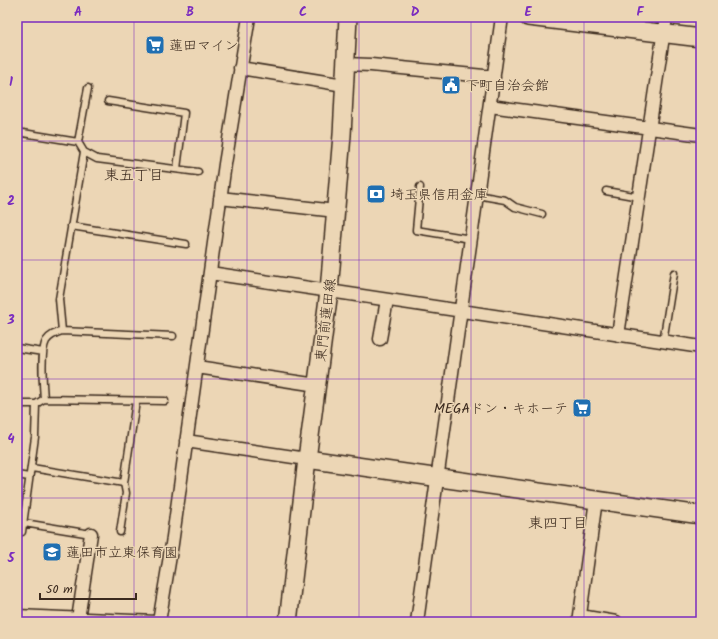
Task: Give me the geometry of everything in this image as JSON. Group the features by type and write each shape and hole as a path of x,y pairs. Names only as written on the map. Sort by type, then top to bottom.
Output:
{"main road":[{"name":"東門前蓮田線","path":"288,622 329,291 342,135 348,17"},
{"path":"528,17 665,25 701,38"},
{"path":"307,459 701,515"}],"street":[{"path":"159,622 172,544 220,198 249,17"},
{"path":"418,622 502,17"},
{"path":"618,335 665,25"},
{"path":"345,64 372,65 494,77"},
{"path":"240,68 344,85"},
{"path":"490,106 701,135"},
{"path":"220,198 336,211"},
{"path":"210,273 701,347"},
{"path":"380,339 387,300"},
{"path":"197,367 317,385"},
{"path":"186,441 307,459"},
{"path":"596,500 580,619 616,622"},
{"path":"86,620 91,534"},
{"path":"17,616 156,622"}],"lane":[{"path":"88,88 78,142 84,152 97,159 198,172"},
{"path":"108,101 184,113 177,169"},
{"path":"17,132 78,142"},
{"path":"62,331 59,299 84,152"},
{"path":"420,187 416,230 471,239"},
{"path":"606,191 639,197"},
{"path":"477,195 505,200 515,207 542,214"},
{"path":"71,226 186,244"},
{"path":"663,342 674,274"},
{"path":"44,399 43,352 46,341 53,334 62,331 173,336"},
{"path":"17,348 43,352"},
{"path":"17,404 36,404 44,399 165,401"},
{"path":"120,532 126,492 124,483 136,401"},
{"path":"22,532 32,468 36,404"},
{"path":"32,468 124,483"},
{"path":"17,475 30,477"},
{"path":"24,522 91,534"}],"place":[{"name":"蓮田マイン","path":"155,45"},
{"name":"下町自治会館","path":"451,85"},
{"name":"埼玉県信用金庫","path":"376,194"},
{"name":"MEGAドン・キホーテ","path":"582,408"},
{"name":"蓮田市立東保育園","path":"52,552"}],"district":[{"name":"東五丁目","path":"134,175"},
{"name":"東四丁目","path":"558,523"}]}
